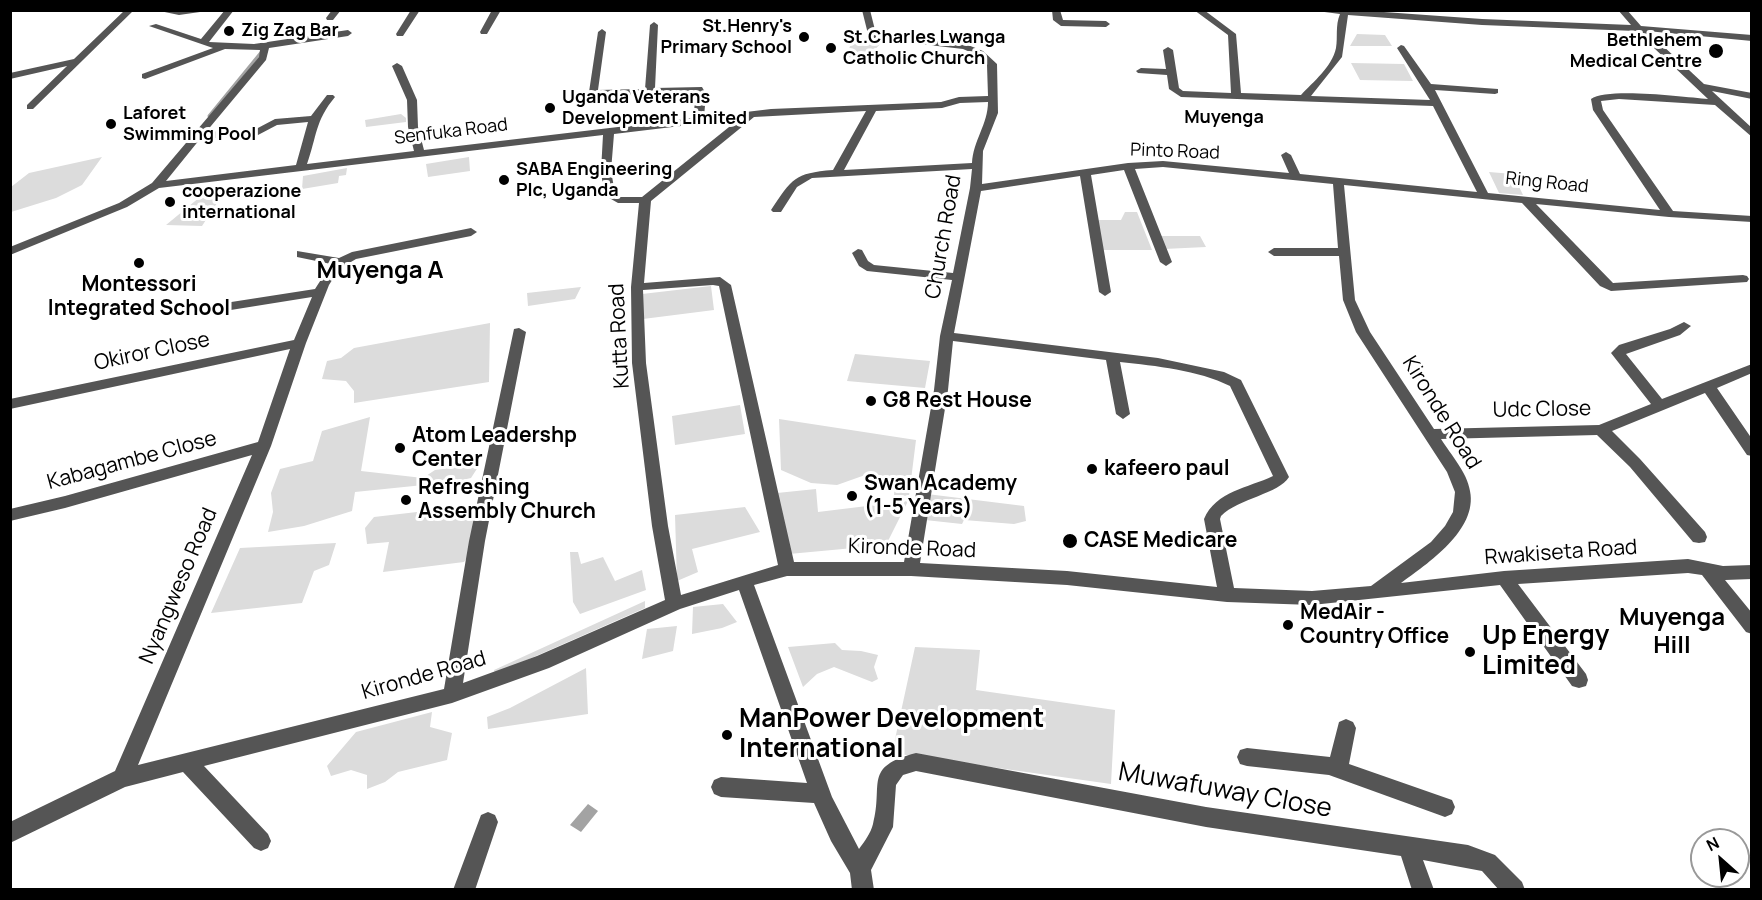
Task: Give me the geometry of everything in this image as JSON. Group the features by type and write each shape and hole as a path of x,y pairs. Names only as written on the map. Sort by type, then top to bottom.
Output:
{"street":[{"path":"30,107 130,10"},
{"path":"159,10 210,10"},
{"path":"203,43 230,10"},
{"path":"330,18 337,10"},
{"path":"400,34 416,10"},
{"path":"483,32 496,10"},
{"name":"Church Road","path":"866,10 872,36 958,46 980,52 992,64 993,113 981,141 976,166 976,188 946,336 941,390 921,498 911,569"},
{"path":"1056,10 1057,20 1061,22 1106,24"},
{"path":"1198,10 1232,34 1236,96"},
{"path":"1313,10 1445,20 1638,28 1752,38"},
{"path":"1439,10 1445,20"},
{"path":"1511,10 1527,24"},
{"path":"1622,10 1638,28 1752,134"},
{"path":"1305,97 1324,75 1340,50 1340,25 1345,13"},
{"path":"650,91 654,25"},
{"path":"153,26 203,43 225,46 260,46 348,33"},
{"path":"602,32 594,92 599,94 699,89 701,94 699,120"},
{"path":"145,76 225,46"},
{"path":"10,252 123,205 156,185 262,58 265,49 260,46"},
{"path":"1401,48 1428,87 1484,195"},
{"path":"1168,50 1174,89 1181,94 1437,103"},
{"path":"10,76 77,62"},
{"path":"397,66 412,100 413,127 420,153"},
{"path":"1141,71 1172,72"},
{"path":"1699,86 1752,96"},
{"path":"1428,87 1495,91"},
{"path":"1670,214 1598,110 1596,99 1619,96 1716,102"},
{"path":"300,168 307,154 313,119 322,104 330,97"},
{"name":"Senfuka Road","path":"156,185 794,110 942,105 959,100 993,99"},
{"path":"837,172 856,142 873,108"},
{"path":"609,130 606,171 610,195 618,200 645,200 750,115"},
{"path":"196,136 258,132 275,122 313,119"},
{"path":"1286,155 1297,178"},
{"name":"Pinto Road","path":"976,188 1128,166 1163,164 1338,183"},
{"path":"777,210 793,185 809,175 976,166"},
{"path":"1128,166 1166,262"},
{"path":"1085,172 1105,292"},
{"name":"Ring Road","path":"1338,183 1670,214 1752,219"},
{"name":"Kironde Road","path":"10,833 122,778 452,694 543,662 674,604 787,569 911,569 1067,578 1227,595 1312,598 1375,593 1437,547 1461,512 1462,492 1454,471 1363,332 1355,316 1349,300 1338,183"},
{"name":"Kutta Road","path":"645,200 637,287 639,363 660,526 674,604"},
{"path":"1525,200 1604,283 1611,287 1743,279"},
{"path":"212,309 320,292 330,272 339,262 361,253 471,232"},
{"path":"1274,252 1344,252"},
{"path":"858,253 863,263 871,268 957,277"},
{"path":"302,254 339,262"},
{"path":"637,287 714,281 720,281 725,285 787,569"},
{"name":"Nyangweso Road","path":"122,778 264,446 299,343 320,292"},
{"path":"1659,405 1618,353 1624,348 1675,332 1684,326"},
{"path":"452,694 477,541 519,332"},
{"path":"946,336 1158,362 1224,377 1239,387 1281,477 1278,481 1223,504 1213,513 1212,519 1227,595"},
{"name":"Okiror Close","path":"10,404 299,343"},
{"path":"1112,357 1123,414"},
{"name":"Udc Close","path":"1429,434 1601,430 1752,368"},
{"path":"1708,386 1752,451"},
{"path":"1601,430 1635,463 1699,537"},
{"name":"Kabagambe Close","path":"10,515 65,502 264,446"},
{"name":"Rwakiseta Road","path":"1375,593 1504,578 1688,566 1723,573 1752,572"},
{"path":"1707,570 1752,627"},
{"path":"1504,578 1579,680"},
{"path":"744,581 788,700 819,794 862,879"},
{"path":"1338,768 1346,728"},
{"path":"1247,757 1338,768 1445,807"},
{"path":"186,761 261,841"},
{"name":"Muwafuway Close","path":"862,879 883,827 886,782 897,767 916,762 1206,818 1468,856 1488,862 1514,890"},
{"path":"721,787 819,794"},
{"path":"464,890 488,822"},
{"path":"1408,847 1423,890"}],"shaded area":[{"path":"1357,34 1385,35 1392,46 1350,46"},
{"path":"853,38 884,40 867,58 846,57"},
{"path":"1351,63 1404,64 1413,81 1360,80"},
{"path":"401,114 406,118 406,122 366,127 365,120"},
{"path":"102,157 82,185 56,198 11,212 11,187 29,173"},
{"path":"469,157 470,171 428,177 426,164"},
{"path":"347,168 346,175 339,176 338,183 302,189 303,176"},
{"path":"1489,172 1513,174 1523,195 1499,193"},
{"path":"200,197 221,197 202,226 166,225"},
{"path":"1125,212 1137,212 1152,250 1102,250 1098,220 1121,220"},
{"path":"1158,236 1200,236 1206,247 1164,249"},
{"path":"711,286 714,310 643,319 642,294"},
{"path":"581,287 575,299 528,306 527,293"},
{"path":"490,323 489,382 354,403 354,391 346,381 322,379 327,361 341,358 354,348"},
{"path":"855,354 930,361 925,388 847,381"},
{"path":"740,405 745,434 675,445 672,416"},
{"path":"370,417 361,471 423,478 435,470 480,464 471,478 453,482 355,492 352,511 304,526 268,532 273,512 271,493 280,469 313,461 322,431"},
{"path":"779,419 916,440 909,496 894,495 895,483 868,474 837,485 811,483 781,470"},
{"path":"816,489 818,512 908,501 886,545 789,554 777,493"},
{"path":"927,494 1024,506 1026,521 1014,524 964,520 962,524 925,520"},
{"path":"477,505 474,548 464,562 383,572 389,542 367,544 365,528 374,517"},
{"path":"745,507 760,532 692,549 698,572 677,581 675,515"},
{"path":"336,543 329,565 314,571 302,603 211,613 240,548"},
{"path":"570,552 578,552 581,564 603,557 615,581 642,570 646,590 580,614 573,602"},
{"path":"645,601 645,608 495,674 494,670"},
{"path":"723,604 737,622 722,628 692,634 693,607"},
{"path":"677,626 673,651 642,659 647,629"},
{"path":"835,643 842,650 878,655 874,667 878,679 872,682 834,667 817,674 803,687 788,647"},
{"path":"915,647 980,650 976,690 1115,710 1111,784 892,753"},
{"path":"586,668 588,714 488,729 487,717 510,708"},
{"path":"432,712 430,727 452,733 447,760 398,772 385,782 367,789 367,775 351,770 331,776 327,766 356,732"},
{"path":"588,804 598,811 581,832 570,825"}],"waterway":[{"path":"209,116 263,50"}],"place":[{"name":"Zig Zag Bar","path":"229,31"},
{"name":"St.Henry's Primary School","path":"804,37"},
{"name":"St.Charles Lwanga Catholic Church","path":"831,48"},
{"name":"Bethlehem Medical Centre","path":"1716,51"},
{"name":"Uganda Veterans Development Limited","path":"550,108"},
{"name":"Laforet Swimming Pool","path":"111,124"},
{"name":"SABA Engineering Plc, Uganda","path":"504,180"},
{"name":"cooperazione international","path":"170,202"},
{"name":"Montessori Integrated School","path":"139,263"},
{"name":"G8 Rest House","path":"871,401"},
{"name":"Atom Leadershp Center","path":"400,448"},
{"name":"kafeero paul","path":"1092,469"},
{"name":"Swan Academy (1-5 Years)","path":"852,496"},
{"name":"Refreshing Assembly Church","path":"406,500"},
{"name":"CASE Medicare","path":"1070,541"},
{"name":"MedAir - Country Office","path":"1288,625"},
{"name":"Up Energy Limited","path":"1470,652"},
{"name":"ManPower Development International","path":"727,735"}],"district":[{"name":"Muyenga","path":"1224,118"},
{"name":"Muyenga A","path":"380,271"},
{"name":"Muyenga Hill","path":"1672,632"}]}
